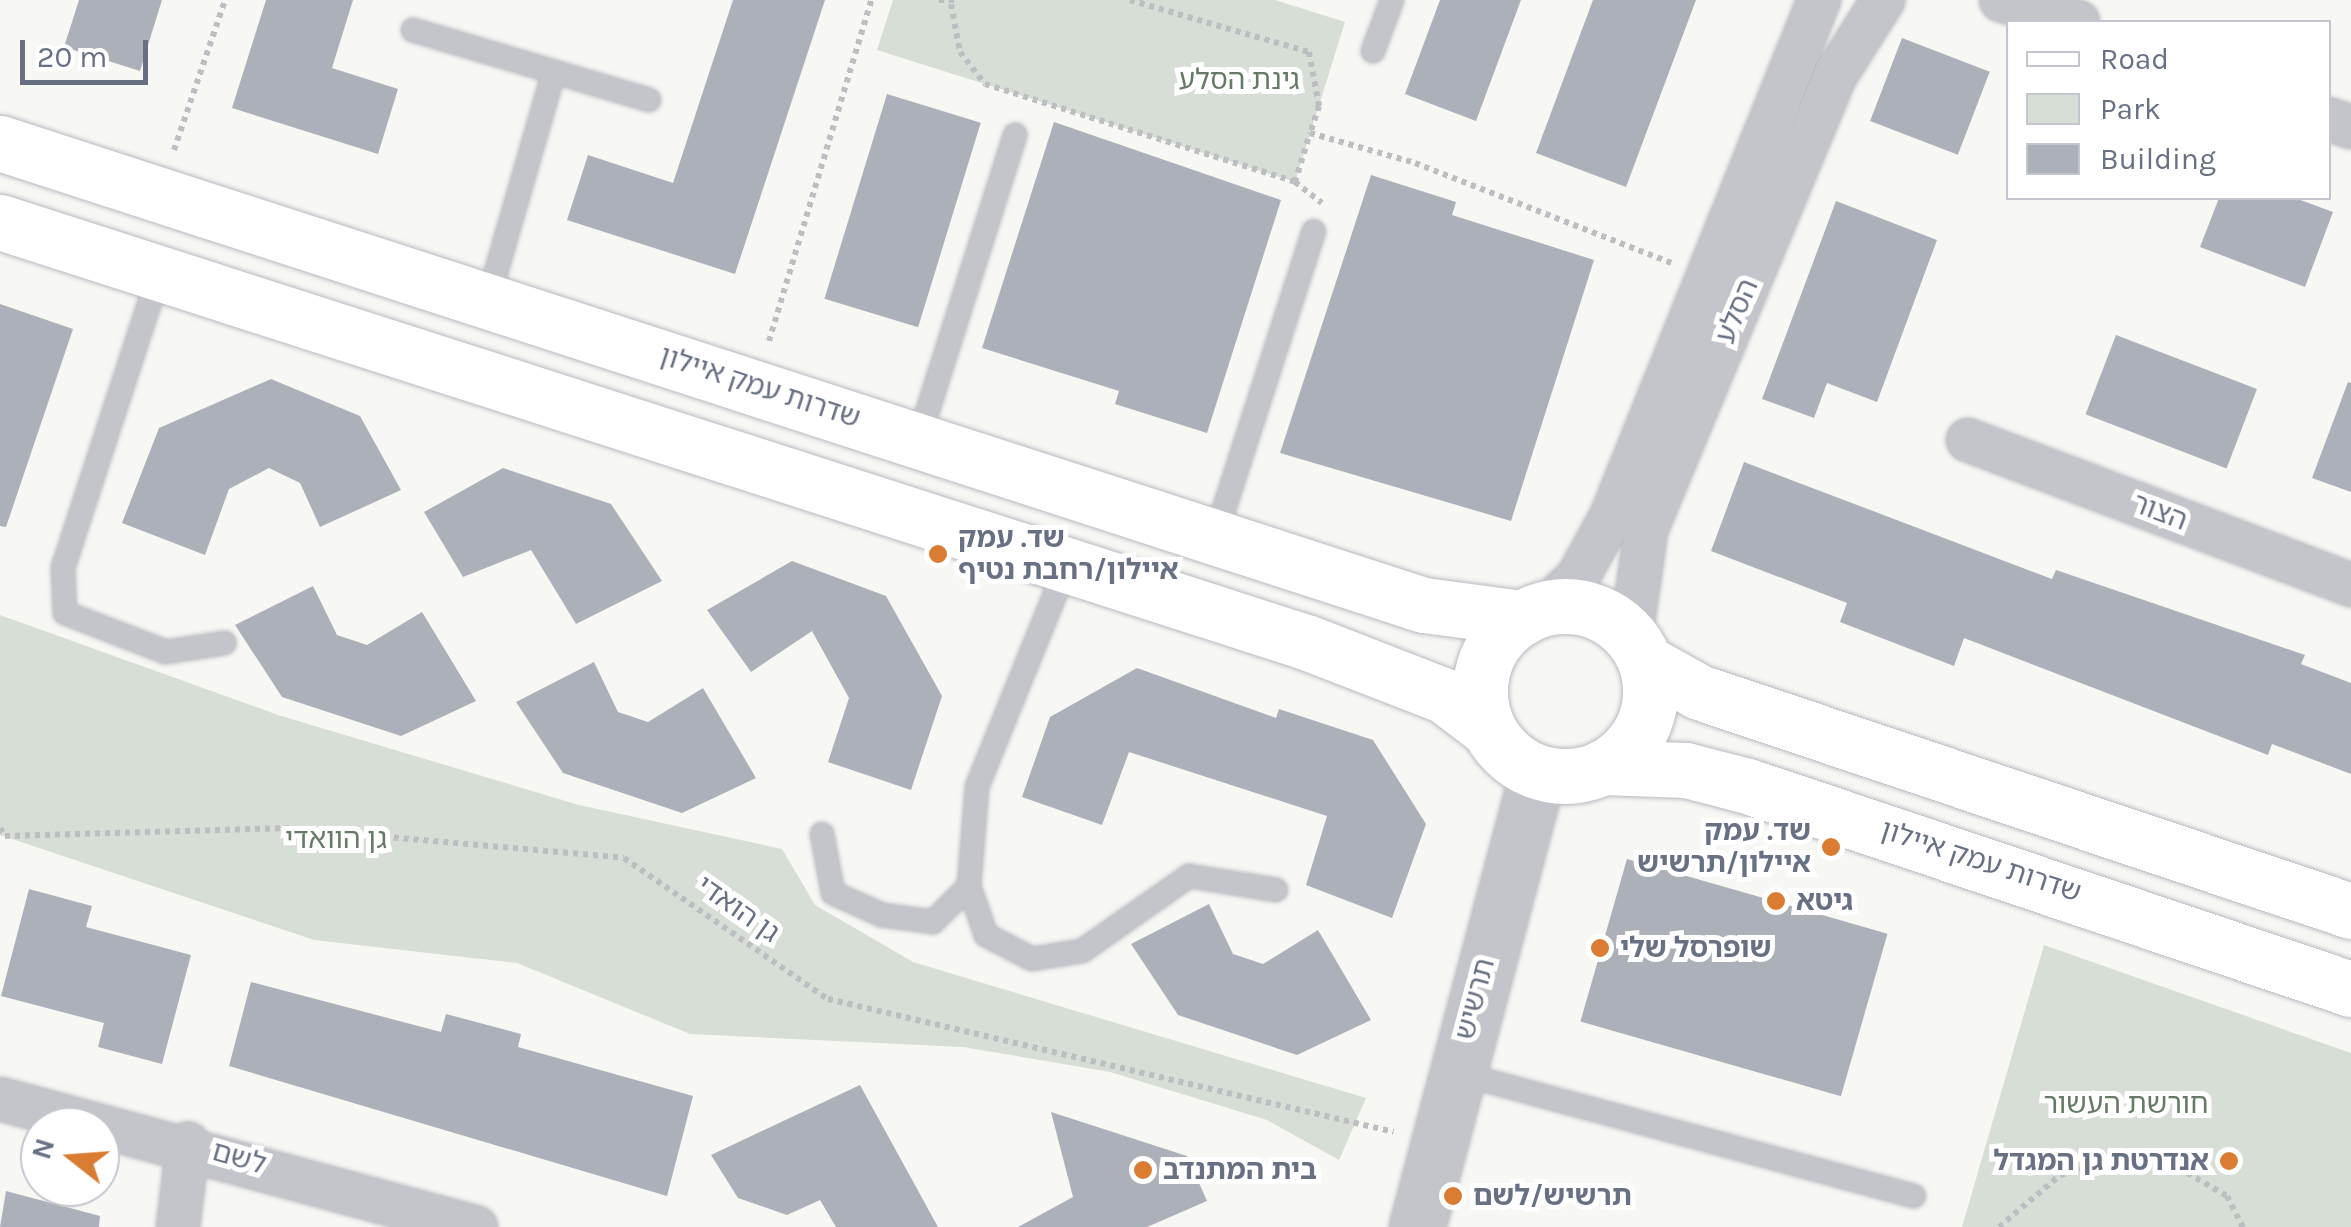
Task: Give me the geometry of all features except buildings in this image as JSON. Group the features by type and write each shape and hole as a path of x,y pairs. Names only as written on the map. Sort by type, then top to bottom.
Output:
{"main road":[{"name":"שדרות עמק איילון","path":"0,143 1440,609 1534,613"},
{"path":"0,222 1068,565 1396,675 1488,728 1538,773 1604,767 1645,722 1639,650"},
{"path":"1488,728 1482,670 1534,613 1598,611 1639,650 1699,692 2351,910"},
{"name":"שדרות עמק איילון","path":"1604,767 1686,770 1748,786 2351,989"}],"street":[{"name":"הסלע","path":"1534,613 1596,549 1710,281 1819,0"},
{"name":"הסלע","path":"1639,650 1646,530 1835,76 1882,0"},
{"path":"2018,1 2072,20"},
{"name":"הצור","path":"1968,440 2351,585"},
{"name":"תרשיש","path":"1417,1227 1455,1072 1538,773"},
{"name":"לשם","path":"0,1098 188,1144 476,1227"},
{"path":"178,1227 188,1144"}],"lane":[{"path":"1373,51 1392,0"},
{"path":"413,30 649,100"},
{"path":"488,300 554,72"},
{"path":"919,438 1015,135"},
{"path":"1216,534 1314,231"},
{"path":"160,274 63,568 65,613 166,652 224,642"},
{"path":"1068,565 978,787 970,886 986,934 1032,959 1082,951 1189,876 1276,890"},
{"path":"822,834 834,893 882,914 934,922 970,886"},
{"path":"1455,1072 1914,1196"}],"path":[{"path":"160,194 225,0"},
{"path":"756,386 870,0"},
{"path":"939,0 954,2 960,52 985,84 1295,182 1319,106 1309,52 1130,0"},
{"path":"1310,133 1504,196 1710,281"},
{"name":"גן הואדי","path":"0,828 5,836 284,828 624,858 828,999 1439,1142"},
{"path":"1999,1227 2060,1175 2170,1163 2228,1196 2243,1227"}],"green space":[{"name":"גינת הסלע","path":"893,0 1275,0 1345,22 1295,182 877,50"},
{"name":"גן הוואדי","path":"0,615 278,715 579,805 782,849 815,905 913,962 1366,1098 1339,1160 1267,1120 1110,1072 963,1047 690,1034 517,963 314,940 0,835"},
{"name":"חורשת העשור","path":"2044,945 2351,1053 2351,1227 1962,1227"}],"place":[{"name":"שד. עמק איילון/רחבת נטיף","path":"938,554"},
{"name":"שד. עמק איילון/תרשיש","path":"1831,847"},
{"name":"גיטא","path":"1776,901"},
{"name":"שופרסל שלי","path":"1600,948"},
{"name":"אנדרטת גן המגדל","path":"2229,1161"},
{"name":"בית המתנדב","path":"1143,1170"},
{"name":"תרשיש/לשם","path":"1453,1196"}]}
